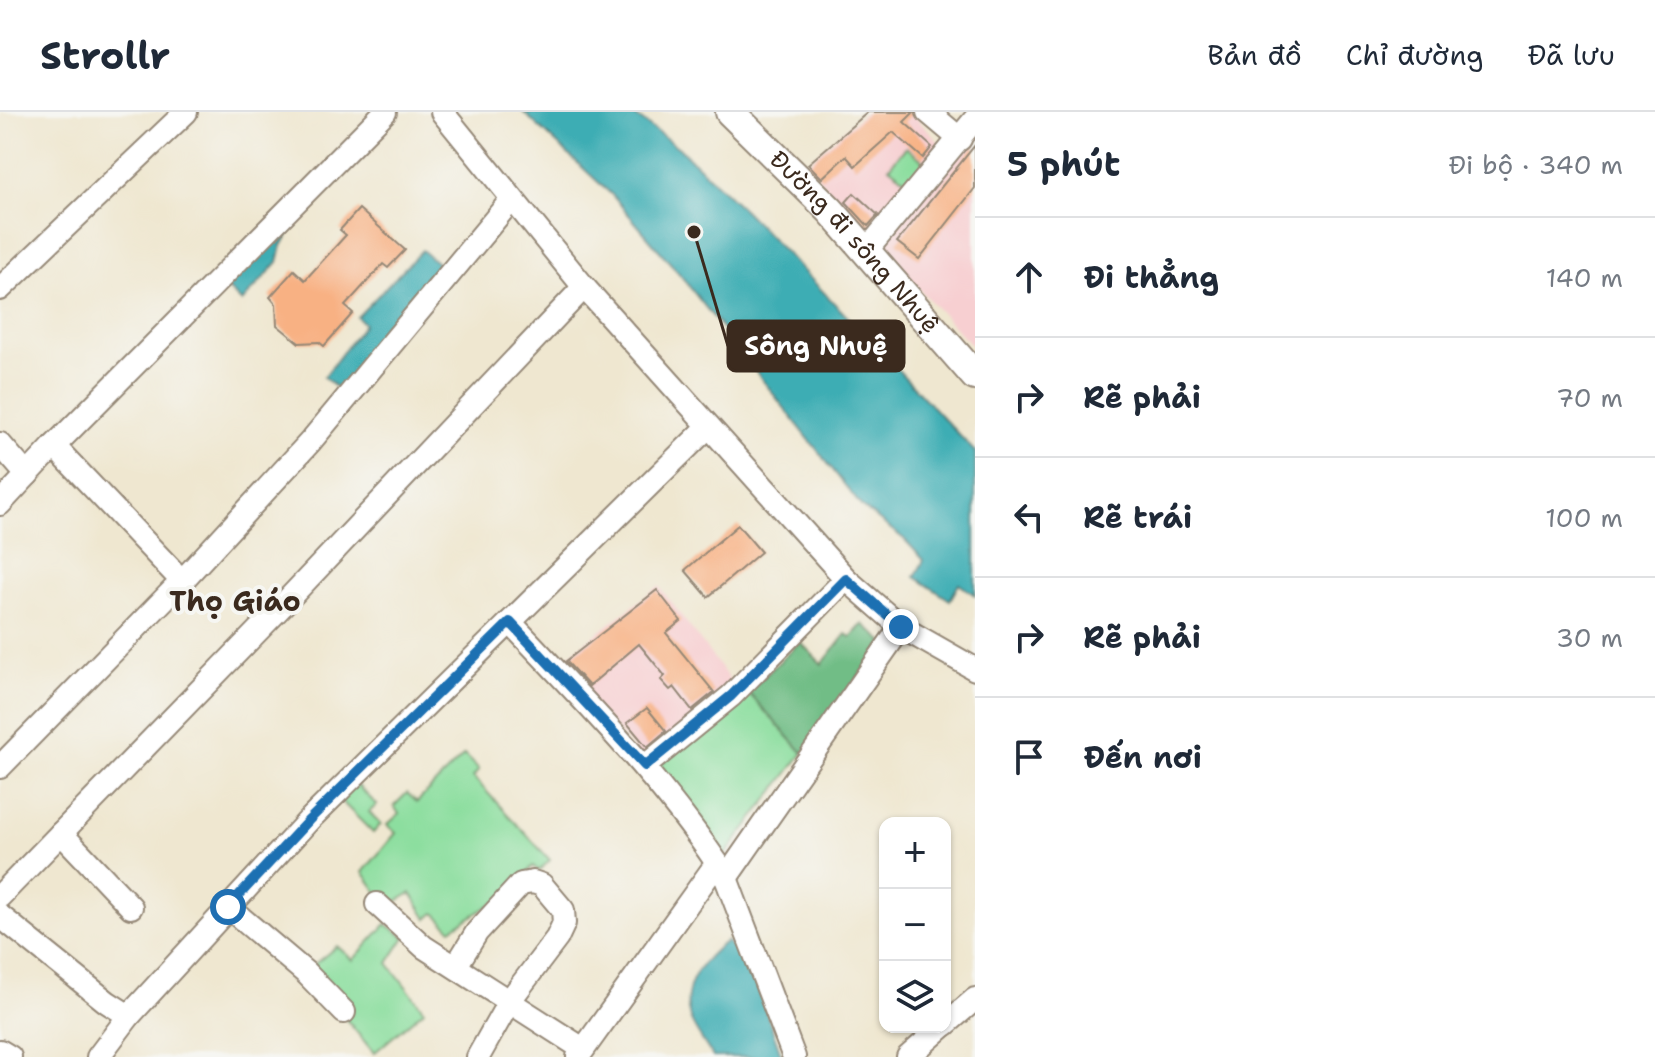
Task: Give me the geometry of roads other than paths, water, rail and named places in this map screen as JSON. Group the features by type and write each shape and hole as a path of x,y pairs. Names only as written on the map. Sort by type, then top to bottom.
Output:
{"street":[{"path":"0,289 186,112"},
{"path":"0,504 385,112"},
{"path":"442,112 584,287 846,579 901,627 975,669"},
{"name":"Đường đi sông Nhuệ","path":"730,112 830,210 975,376"},
{"path":"928,112 960,139"},
{"path":"867,250 975,119"},
{"path":"0,767 182,581 310,442 512,199"},
{"path":"0,896 277,611 584,287"},
{"path":"98,1057 129,1016 309,820 708,427"},
{"path":"0,444 27,475"},
{"path":"54,446 182,581"},
{"path":"645,766 731,696 846,579"},
{"path":"510,622 645,766 687,818 722,870 794,1057"},
{"path":"377,904 424,947 510,1000 580,1053 722,870 901,627"},
{"path":"61,833 131,907"},
{"path":"456,966 477,932 521,884 533,882 542,885 563,910 564,923 557,938 510,1000 478,1057"},
{"path":"228,907 306,973 344,1012"},
{"path":"0,916 107,1002 129,1016"},
{"path":"951,1020 975,999"},
{"path":"908,1057 936,1033"},
{"path":"0,1051 10,1057"}],"water":[{"path":"523,112 630,112 679,148 745,211 975,452 975,595 959,584 950,600 915,577 924,560 904,539 862,507 677,271 612,195"},
{"path":"283,217 294,224 282,246 278,262 242,302 221,282"},
{"path":"422,250 444,269 341,392 324,377 364,324 357,317"},
{"path":"726,941 749,963 782,1057 713,1057 692,1023 688,1006 691,984 709,956"}],"place":[{"name":"Sông Nhuệ","path":"694,232"}],"district":[{"name":"Thọ Giáo","path":"235,601"}]}
